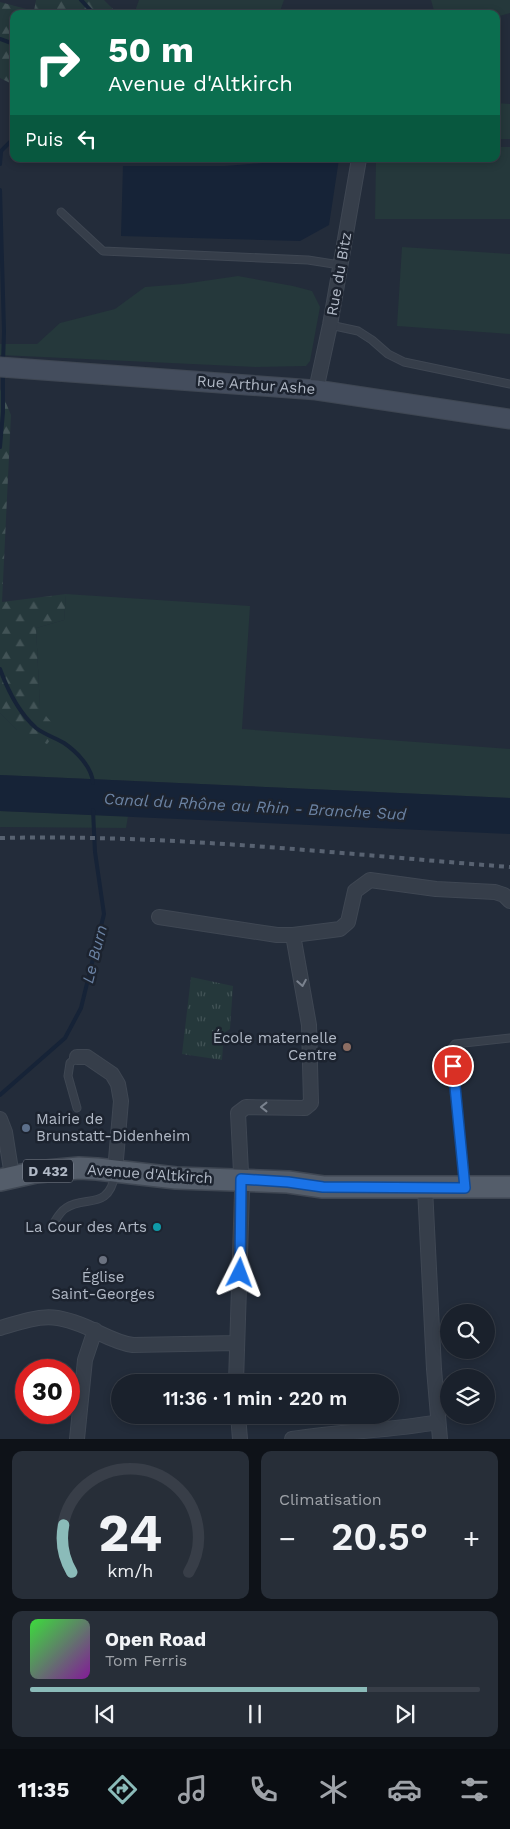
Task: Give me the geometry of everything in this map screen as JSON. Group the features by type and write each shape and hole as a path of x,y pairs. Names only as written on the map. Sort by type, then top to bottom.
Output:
{"main road":[{"name":"Rue Arthur Ashe","path":"9,367 316,390 510,419"},
{"name":"Avenue d'Altkirch","path":"6,1178 36,1172 78,1168 176,1178 241,1179 288,1182 323,1187 465,1188 510,1186"}],"street":[{"name":"Rue du Bitz","path":"316,390 330,325 357,162"},
{"path":"159,918 277,936 340,929 348,922 355,891 370,880 505,897"},
{"path":"236,1374 241,1236 238,1113 246,1107 305,1108 311,1103 309,1025 293,935"},
{"path":"77,1057 87,1057 112,1074 118,1084 121,1101 115,1171"},
{"path":"0,1119 4,1132 6,1178"},
{"path":"425,1188 425,1220 440,1439"},
{"path":"0,1328 37,1317 56,1317 80,1324 121,1343 133,1345 236,1343"},
{"path":"77,1439 85,1360 94,1330"},
{"path":"292,1439 321,1434 417,1426 438,1422"},
{"path":"239,1424 240,1439"}],"lane":[{"path":"61,212 104,251 308,260 340,265"},
{"path":"330,325 358,331 388,354 404,362 510,384"},
{"path":"465,1188 451,1049 455,1044 510,1038"},
{"path":"77,1057 70,1063 68,1076 77,1108"},
{"path":"55,1220 66,1207 92,1202 107,1193 113,1183 115,1171"}],"green space":[{"path":"36,0 104,0 114,10 34,10"},
{"path":"139,0 284,0 280,10 135,10"},
{"path":"431,0 510,0 510,13 500,16 500,10 434,10"},
{"path":"0,2 30,10 10,10 10,83 0,78"},
{"path":"500,103 510,104 510,139 500,139"},
{"path":"500,147 510,147 510,219 375,219 376,162 500,162"},
{"path":"402,247 510,254 510,334 397,326"},
{"path":"238,276 312,291 320,307 310,361 306,366 256,367 0,355 0,344 37,344 60,323 115,309 145,287"},
{"path":"0,389 11,415 2,602 66,594 64,620 36,628 40,709 58,730 47,744 17,730 0,713"},
{"path":"66,594 250,606 242,729 510,749 510,798 0,775 0,713 17,730 40,709 36,628 64,620"},
{"path":"0,811 128,816 126,828 0,827"},
{"path":"191,977 233,986 230,1029 224,1033 222,1060 182,1054"}],"water":[{"path":"274,162 339,162 329,225 300,241 121,236 123,166 225,166"},
{"name":"Canal du Rhône au Rhin - Branche Sud","path":"0,775 510,798 510,834 0,811"}],"waterway":[{"path":"81,0 90,10"},
{"path":"0,39 10,43"},
{"path":"0,164 1,151 10,142"},
{"path":"0,190 4,331 3,363"},
{"path":"0,447 3,412 3,372"},
{"path":"0,669 10,693 24,715 36,728 73,750 87,765 93,783"},
{"name":"Le Burn","path":"0,1095 65,1038 81,1008 104,914 95,852 93,810"}],"railway":[{"path":"0,838 128,839 192,842 510,867"}],"place":[{"name":"École maternelle Centre","path":"347,1047"},
{"name":"Mairie de Brunstatt-Didenheim","path":"26,1128"},
{"name":"La Cour des Arts","path":"157,1227"},
{"name":"Église Saint-Georges","path":"103,1260"}],"route":[{"path":"240,1273 241,1179 288,1182 323,1187 465,1188 453,1066"}]}
